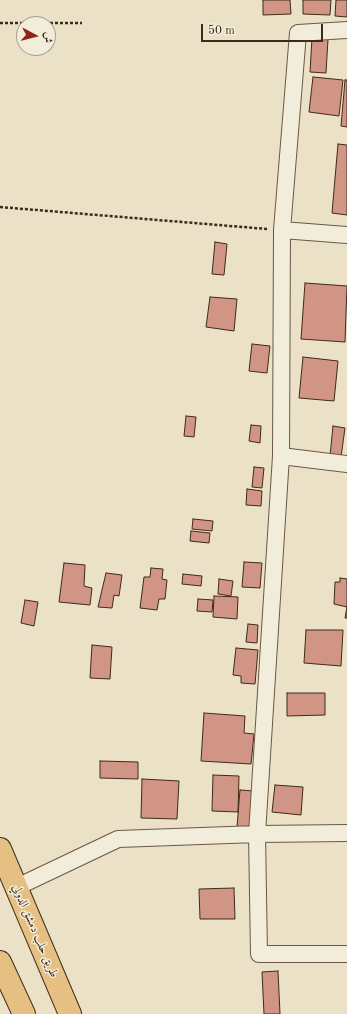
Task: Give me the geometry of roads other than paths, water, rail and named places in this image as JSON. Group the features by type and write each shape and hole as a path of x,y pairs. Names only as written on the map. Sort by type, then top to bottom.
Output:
{"highway":[{"name":"طريق حلب دمشق الدولي","path":"0,849 70,1014"},
{"path":"0,962 24,1014"}],"street":[{"path":"347,30 298,32 282,230 281,456 257,834 259,954 347,954"},
{"path":"282,230 347,235"},
{"path":"281,456 347,464"},
{"path":"17,887 118,839 257,834 347,833"}]}
